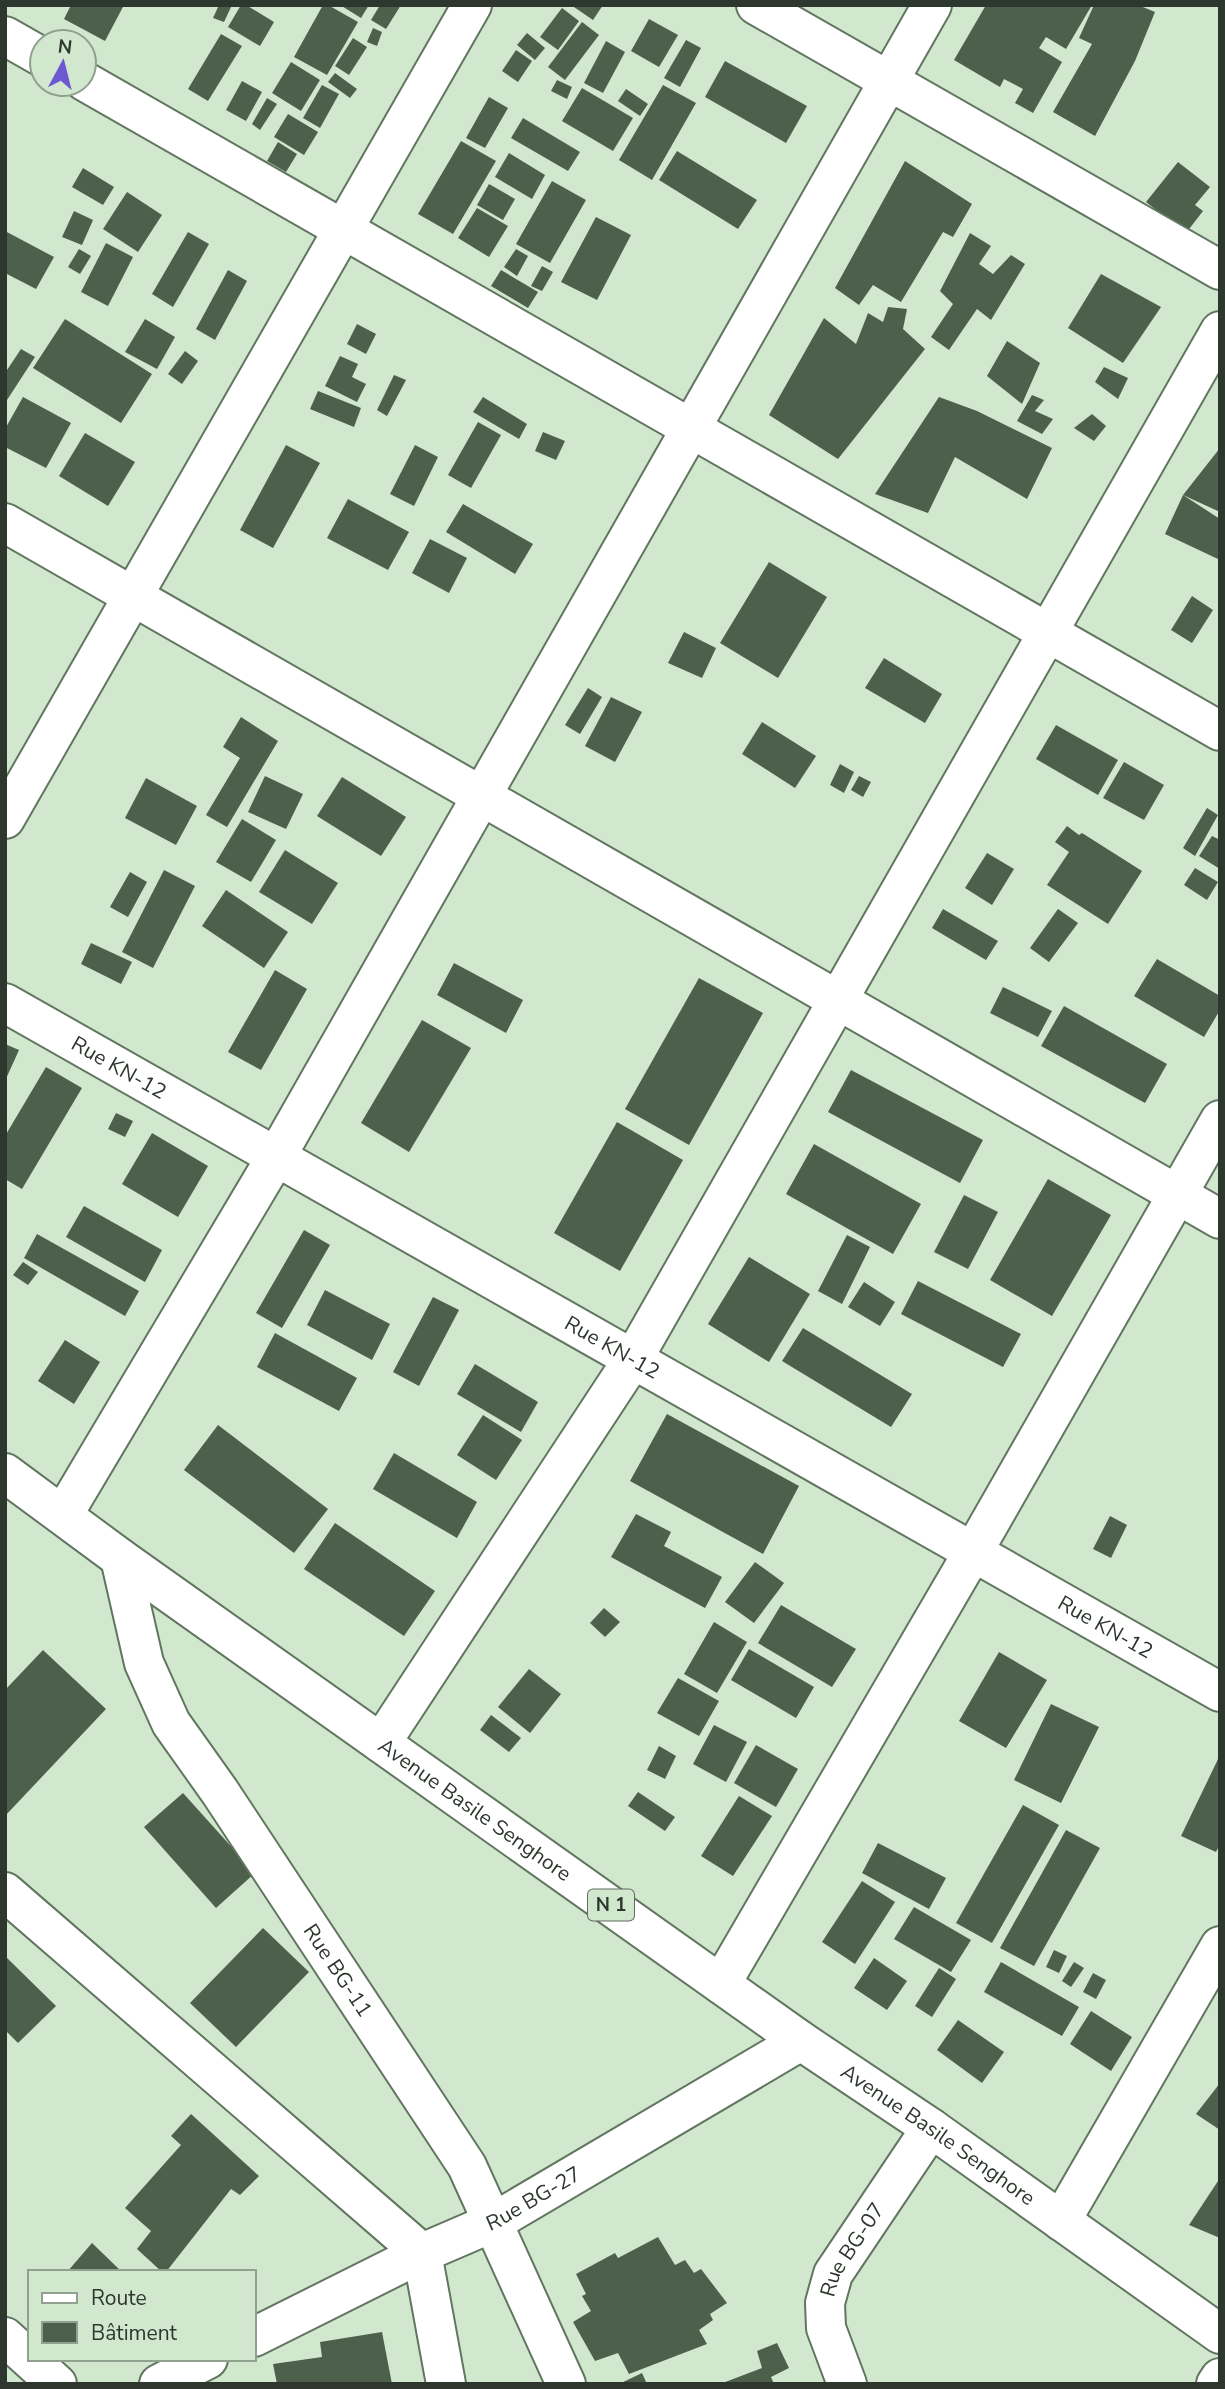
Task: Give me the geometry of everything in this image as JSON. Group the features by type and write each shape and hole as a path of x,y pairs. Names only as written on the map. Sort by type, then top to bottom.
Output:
{"main road":[{"path":"5,11 8,5"},
{"path":"5,819 472,5"},
{"path":"756,5 1220,270"},
{"path":"62,1515 276,1157 932,5"},
{"path":"5,36 28,49"},
{"path":"98,89 1220,731"},
{"path":"381,1743 633,1359 1220,331"},
{"path":"5,523 1220,1219"},
{"name":"Rue KN-12","path":"5,1003 1220,1692"},
{"path":"721,1984 973,1552 1220,1120"},
{"name":"Avenue Basile Senghore","path":"5,1474 801,2041 931,2128 1220,2334"},
{"name":"Rue BG-11","path":"120,1558 144,1663 171,1723 467,2166 566,2384"},
{"path":"5,1892 422,2253 446,2384"},
{"path":"1061,2221 1220,1946"},
{"name":"Rue BG-27","path":"256,2336 422,2253 494,2222 801,2041"},
{"name":"Rue BG-07","path":"847,2384 826,2328 825,2303 833,2274 931,2128"},
{"path":"5,2337 28,2358"},
{"path":"32,2361 57,2384"},
{"path":"159,2384 204,2361"},
{"path":"1216,2384 1220,2378"}],"building":[{"path":"71,5 124,5 105,41 98,37 98,28 81,28 64,19"},
{"path":"219,5 232,5 224,22 213,18"},
{"path":"241,5 246,5 274,22 260,46 228,27"},
{"path":"323,5 328,5 358,22 327,75 294,57"},
{"path":"340,5 369,5 361,18"},
{"path":"380,5 401,5 386,29 371,20"},
{"path":"571,5 603,5 593,20"},
{"path":"986,5 1092,5 1066,49 1046,37 1039,48 1062,62 1033,113 1015,103 1023,89 1004,79 1000,87 954,60"},
{"path":"1094,5 1138,5 1155,12 1135,61 1095,136 1053,112 1092,44 1079,38"},
{"path":"562,8 579,21 558,50 540,37"},
{"path":"649,19 678,35 659,67 631,51"},
{"path":"582,22 599,35 565,80 548,67"},
{"path":"373,28 382,32 377,46 367,42"},
{"path":"527,33 545,48 535,60 517,45"},
{"path":"221,34 242,46 208,101 188,89"},
{"path":"353,38 367,47 349,75 335,66"},
{"path":"686,40 701,48 680,87 664,78"},
{"path":"606,41 625,52 603,93 584,83"},
{"path":"516,50 532,61 518,82 502,71"},
{"path":"725,61 807,106 786,143 705,97"},
{"path":"291,62 320,80 301,111 272,93"},
{"path":"335,73 357,89 350,98 328,82"},
{"path":"557,80 572,87 567,99 551,91"},
{"path":"242,81 262,92 246,121 226,110"},
{"path":"322,85 339,94 320,128 303,118"},
{"path":"663,85 696,103 652,180 619,160"},
{"path":"582,88 633,118 613,151 562,121"},
{"path":"626,89 648,104 640,116 618,101"},
{"path":"489,97 508,108 485,148 466,138"},
{"path":"267,98 277,104 260,130 252,124"},
{"path":"288,114 318,132 304,155 274,137"},
{"path":"523,118 580,152 568,171 511,138"},
{"path":"461,141 496,161 453,234 418,214"},
{"path":"278,142 297,154 286,172 267,161"},
{"path":"677,151 757,200 738,229 659,180"},
{"path":"509,153 545,175 532,199 495,177"},
{"path":"905,161 972,204 953,237 943,232 901,302 873,285 859,305 835,288"},
{"path":"1178,162 1210,187 1195,205 1203,211 1186,233 1146,202"},
{"path":"83,168 114,187 103,205 72,187"},
{"path":"552,181 586,200 550,263 516,244"},
{"path":"489,184 515,199 503,220 477,205"},
{"path":"127,192 162,215 138,252 103,229"},
{"path":"477,208 508,226 489,257 458,238"},
{"path":"74,211 93,220 82,245 62,237"},
{"path":"596,217 631,235 597,300 561,282"},
{"path":"5,231 54,257 36,289 5,273"},
{"path":"188,232 209,244 173,307 152,294"},
{"path":"970,233 991,246 979,264 993,274 1011,255 1025,264 991,320 977,309 949,350 931,337 953,304 940,291"},
{"path":"106,243 133,257 108,306 81,292"},
{"path":"79,249 91,256 80,274 68,267"},
{"path":"516,249 528,256 517,276 504,267"},
{"path":"542,266 553,272 542,291 531,286"},
{"path":"228,270 247,281 215,340 196,329"},
{"path":"501,270 538,292 528,308 491,286"},
{"path":"1101,274 1161,307 1123,363 1068,328"},
{"path":"888,307 907,309 903,329 925,349 838,459 769,415 824,318 856,344 868,313 883,322"},
{"path":"65,319 152,374 121,423 33,368"},
{"path":"145,319 175,337 157,369 125,352"},
{"path":"357,324 376,334 366,354 347,344"},
{"path":"1007,341 1040,363 1022,404 987,376"},
{"path":"21,349 35,357 7,400 5,373"},
{"path":"185,351 198,361 182,384 168,374"},
{"path":"340,356 358,364 352,377 366,384 357,402 325,386"},
{"path":"1104,367 1128,378 1118,399 1095,382"},
{"path":"394,375 406,380 387,416 377,410"},
{"path":"318,391 361,408 354,427 310,409"},
{"path":"1032,395 1044,400 1035,411 1053,419 1042,434 1017,421"},
{"path":"23,397 71,423 46,468 5,447 5,429"},
{"path":"483,397 527,424 519,439 473,412"},
{"path":"939,397 977,411 1052,448 1027,499 955,457 928,513 875,494"},
{"path":"1092,414 1106,426 1094,441 1074,428"},
{"path":"478,422 501,435 471,488 448,475"},
{"path":"543,432 565,441 556,460 535,451"},
{"path":"85,433 135,462 108,506 59,476"},
{"path":"286,445 320,463 273,548 240,530"},
{"path":"415,445 438,457 414,506 390,494"},
{"path":"1220,448 1220,512 1183,495"},
{"path":"1183,495 1220,519 1220,560 1165,534"},
{"path":"348,499 409,532 388,570 327,538"},
{"path":"463,504 533,544 515,574 446,532"},
{"path":"430,539 467,558 449,593 412,573"},
{"path":"769,562 827,597 778,678 720,643"},
{"path":"1192,596 1213,610 1192,643 1171,630"},
{"path":"684,632 716,648 702,678 668,663"},
{"path":"884,658 942,694 925,723 865,688"},
{"path":"588,688 602,697 580,734 565,725"},
{"path":"611,697 642,712 615,762 585,746"},
{"path":"241,717 278,741 227,827 206,815 240,758 223,747"},
{"path":"762,722 816,756 795,788 742,754"},
{"path":"1056,725 1118,760 1098,795 1036,759"},
{"path":"1124,762 1164,785 1144,820 1103,798"},
{"path":"840,764 854,772 844,793 830,785"},
{"path":"265,776 303,794 286,829 248,812"},
{"path":"859,776 871,782 863,797 851,790"},
{"path":"342,777 406,817 381,856 317,816"},
{"path":"146,778 197,806 176,845 125,818"},
{"path":"1207,808 1218,815 1195,856 1183,848"},
{"path":"242,819 276,840 251,882 216,862"},
{"path":"1067,826 1142,871 1108,924 1047,885 1069,852 1055,842"},
{"path":"1212,836 1220,840 1220,869 1199,856"},
{"path":"285,850 338,883 312,924 259,892"},
{"path":"987,853 1014,869 992,905 965,888"},
{"path":"1195,868 1218,882 1207,900 1184,885"},
{"path":"164,870 195,886 153,968 122,952"},
{"path":"130,872 147,882 128,917 110,907"},
{"path":"226,890 288,932 264,968 202,926"},
{"path":"943,909 998,941 986,960 932,928"},
{"path":"1058,909 1078,923 1049,962 1030,948"},
{"path":"91,943 132,962 121,984 81,964"},
{"path":"1157,959 1220,996 1220,1010 1204,1037 1134,996"},
{"path":"454,963 523,1000 506,1033 437,995"},
{"path":"275,970 307,989 261,1070 228,1052"},
{"path":"699,978 763,1013 689,1145 625,1109"},
{"path":"1003,987 1052,1011 1038,1037 990,1013"},
{"path":"1064,1006 1167,1064 1145,1103 1041,1046"},
{"path":"422,1020 471,1048 409,1152 361,1123"},
{"path":"5,1044 19,1050 5,1081"},
{"path":"46,1067 82,1088 22,1189 5,1179 5,1136"},
{"path":"851,1070 983,1140 960,1183 828,1112"},
{"path":"116,1113 133,1121 125,1137 108,1129"},
{"path":"617,1122 683,1160 620,1271 554,1233"},
{"path":"152,1133 208,1166 178,1217 122,1184"},
{"path":"814,1144 921,1204 893,1254 786,1194"},
{"path":"1048,1179 1111,1215 1052,1316 990,1280"},
{"path":"964,1195 998,1212 968,1269 934,1252"},
{"path":"84,1206 162,1250 145,1282 66,1237"},
{"path":"304,1230 330,1245 282,1328 256,1313"},
{"path":"37,1234 139,1291 125,1316 24,1258"},
{"path":"847,1235 870,1247 842,1304 818,1291"},
{"path":"749,1257 810,1294 769,1362 708,1324"},
{"path":"23,1262 38,1272 28,1285 13,1275"},
{"path":"918,1281 1021,1334 1003,1367 901,1314"},
{"path":"864,1282 895,1302 880,1326 848,1307"},
{"path":"325,1290 390,1324 372,1360 307,1325"},
{"path":"433,1297 459,1310 419,1386 393,1372"},
{"path":"803,1328 912,1394 891,1427 782,1361"},
{"path":"275,1333 357,1378 339,1411 257,1367"},
{"path":"65,1340 100,1362 74,1404 38,1381"},
{"path":"475,1364 538,1402 521,1432 457,1394"},
{"path":"667,1414 799,1486 763,1554 630,1481"},
{"path":"483,1415 522,1440 496,1480 457,1455"},
{"path":"218,1425 328,1509 294,1553 184,1470"},
{"path":"394,1453 477,1502 457,1538 373,1489"},
{"path":"636,1514 671,1532 664,1546 722,1577 705,1608 611,1557"},
{"path":"1110,1516 1127,1525 1111,1558 1093,1549"},
{"path":"335,1523 435,1591 404,1636 304,1569"},
{"path":"755,1562 784,1583 754,1623 725,1602"},
{"path":"781,1605 856,1649 832,1687 758,1643"},
{"path":"604,1608 620,1622 605,1637 590,1623"},
{"path":"714,1622 747,1642 717,1693 684,1674"},
{"path":"749,1649 814,1687 796,1718 731,1680"},
{"path":"43,1650 106,1709 5,1816 5,1690"},
{"path":"999,1652 1047,1680 1006,1748 959,1721"},
{"path":"529,1669 561,1694 530,1733 498,1707"},
{"path":"678,1678 719,1701 699,1736 657,1713"},
{"path":"1051,1704 1099,1727 1061,1803 1014,1780"},
{"path":"491,1715 521,1738 509,1752 480,1730"},
{"path":"714,1725 747,1742 726,1782 693,1764"},
{"path":"756,1745 798,1769 776,1807 734,1783"},
{"path":"659,1746 676,1756 665,1779 647,1770"},
{"path":"1220,1755 1220,1844 1216,1852 1181,1836"},
{"path":"638,1792 675,1817 665,1831 628,1806"},
{"path":"183,1793 255,1873 216,1908 144,1827"},
{"path":"739,1796 772,1816 733,1876 701,1856"},
{"path":"1023,1805 1059,1825 992,1943 956,1923"},
{"path":"1066,1830 1100,1848 1034,1966 1000,1948"},
{"path":"878,1843 946,1878 929,1909 862,1873"},
{"path":"862,1881 895,1902 855,1964 822,1942"},
{"path":"914,1907 971,1940 951,1972 894,1939"},
{"path":"263,1928 309,1972 236,2047 190,2003"},
{"path":"1054,1950 1067,1956 1059,1973 1046,1967"},
{"path":"5,1956 56,2006 18,2043 5,2030"},
{"path":"874,1958 907,1981 887,2010 854,1988"},
{"path":"1001,1962 1079,2007 1062,2036 984,1992"},
{"path":"1074,1962 1084,1968 1071,1987 1062,1981"},
{"path":"939,1968 956,1979 932,2017 915,2006"},
{"path":"1093,1973 1106,1980 1096,1999 1083,1992"},
{"path":"1091,2011 1132,2037 1111,2071 1070,2044"},
{"path":"958,2020 1004,2052 982,2083 937,2050"},
{"path":"1220,2083 1220,2130 1196,2114"},
{"path":"191,2114 259,2176 240,2195 231,2189 168,2270 160,2270 137,2249 151,2231 125,2208 181,2145 171,2136"},
{"path":"1220,2178 1220,2238 1189,2225"},
{"path":"658,2237 675,2265 685,2260 694,2273 701,2269 727,2303 710,2314 713,2320 699,2330 707,2344 629,2374 618,2353 595,2361 573,2322 591,2311 582,2296 586,2294 576,2274 615,2253 618,2258"},
{"path":"92,2243 120,2270 69,2270"},
{"path":"382,2332 392,2384 277,2384 273,2364 322,2357 320,2342"},
{"path":"777,2343 789,2368 771,2377 774,2384 720,2384 762,2368 757,2351"},
{"path":"642,2373 647,2384 619,2384"}]}
